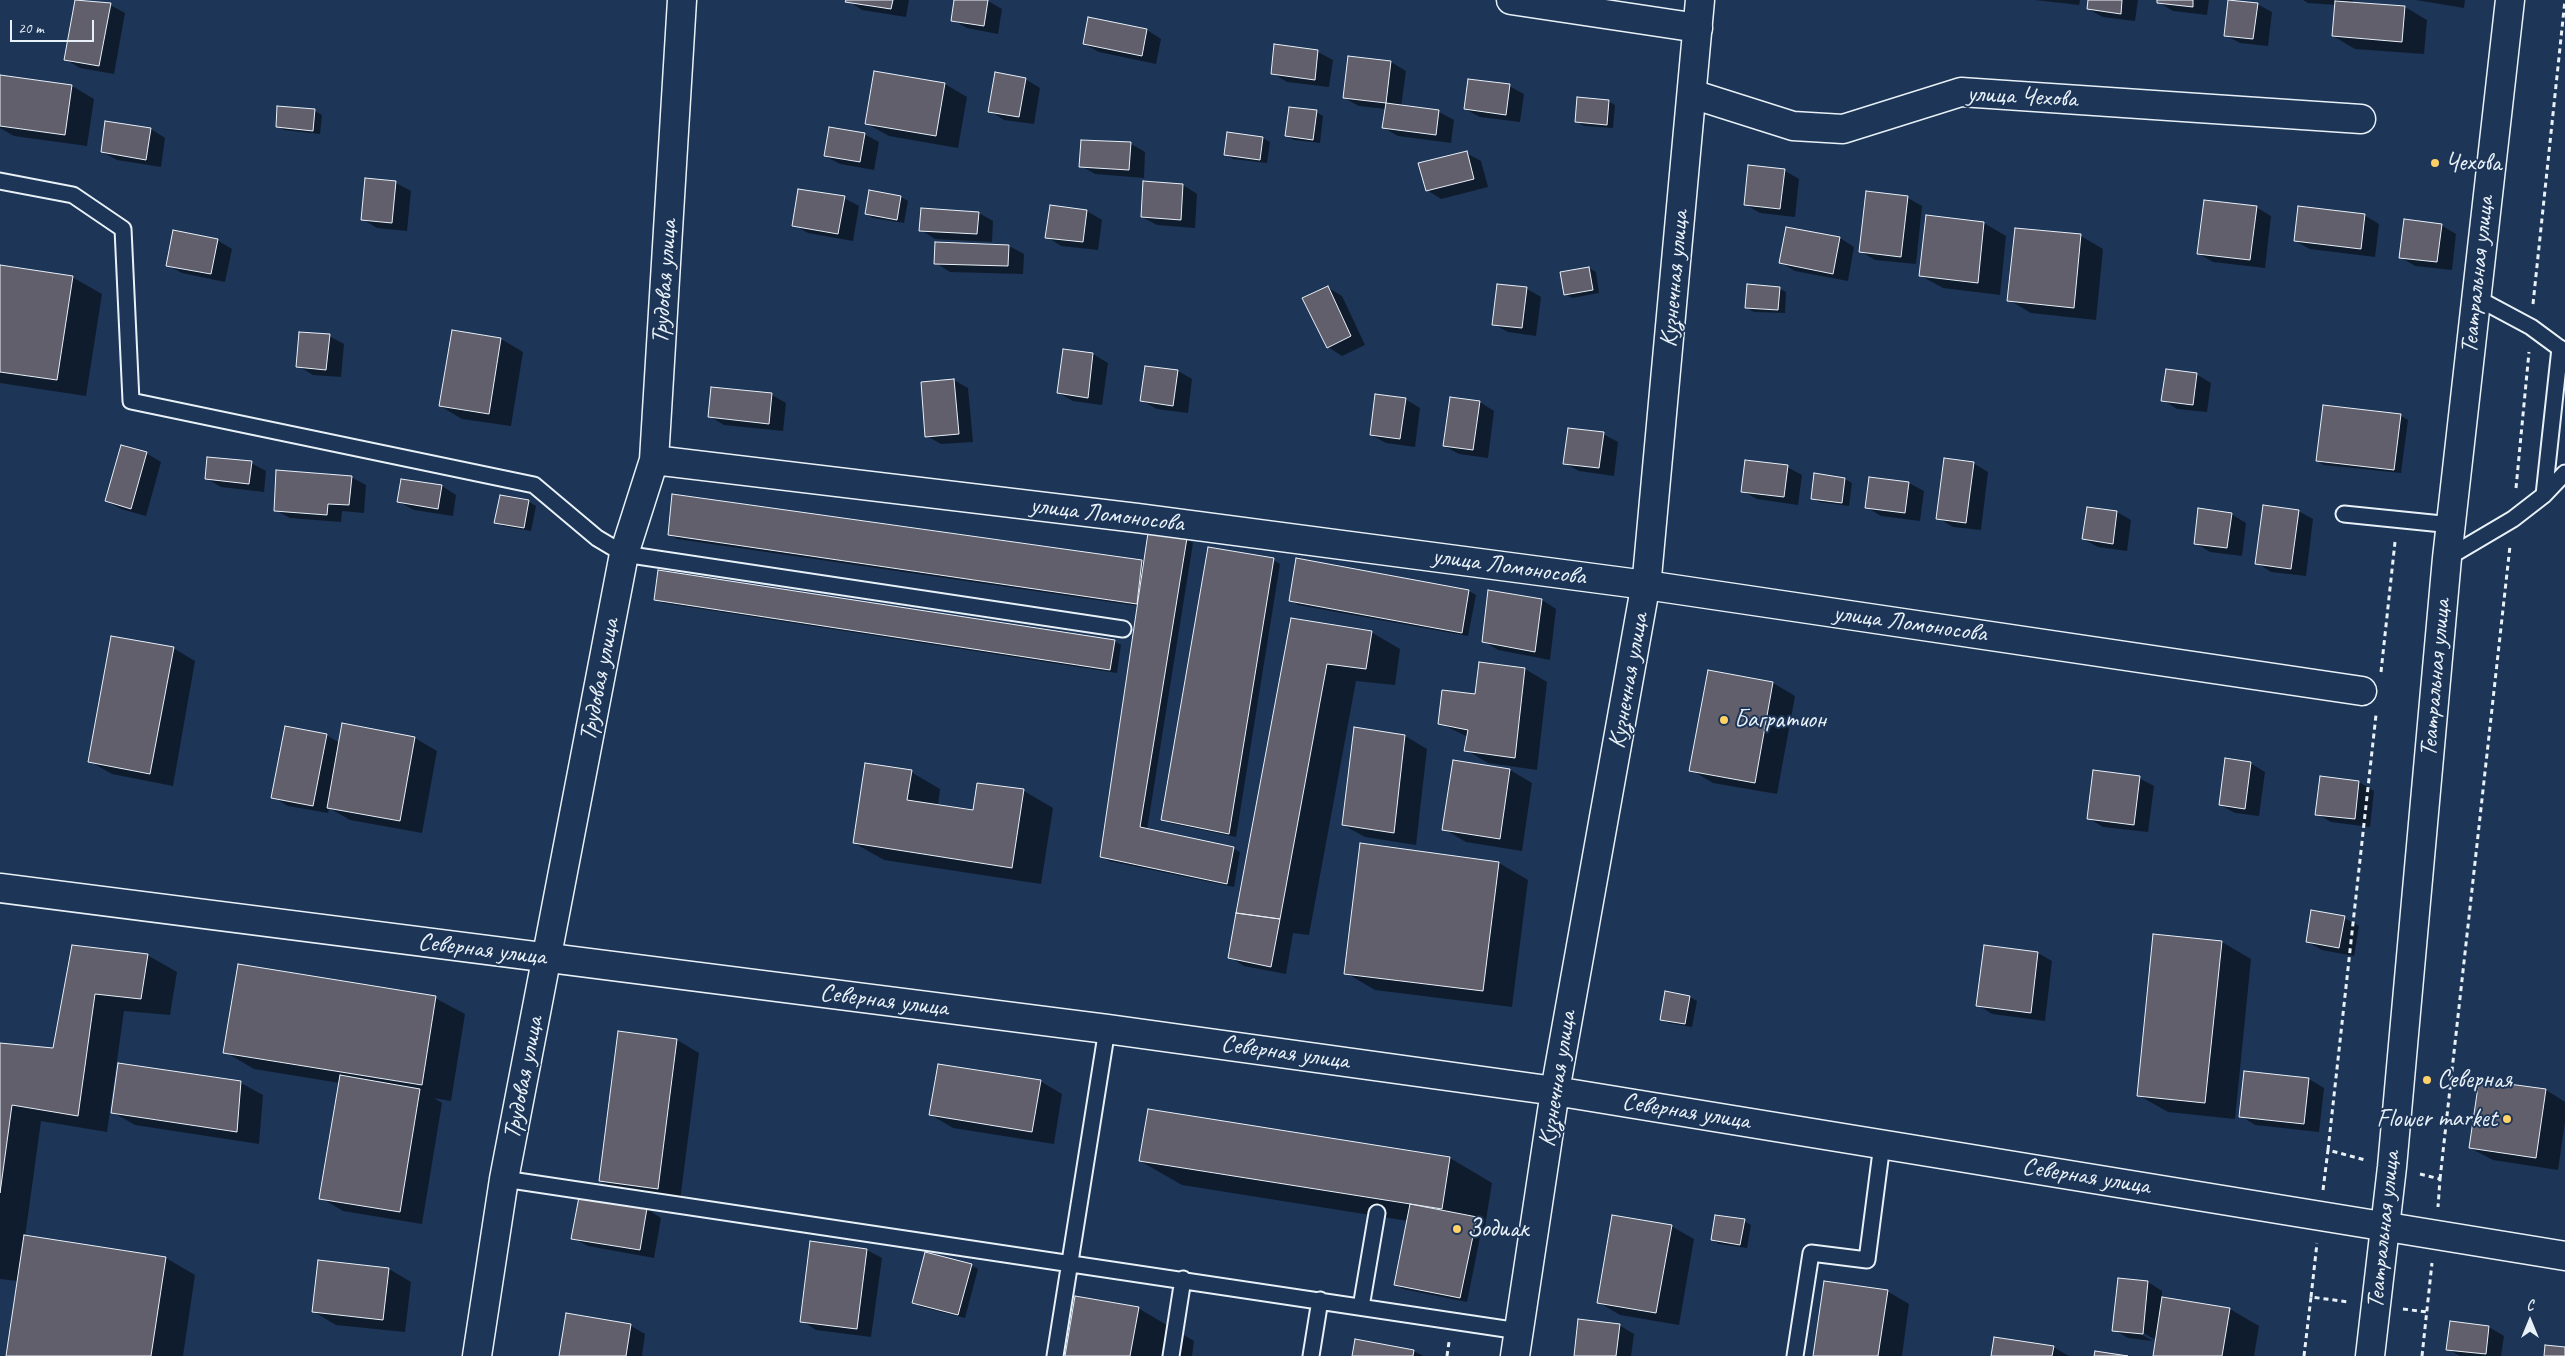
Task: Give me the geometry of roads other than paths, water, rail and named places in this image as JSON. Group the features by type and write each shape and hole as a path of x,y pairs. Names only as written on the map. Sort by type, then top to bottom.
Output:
{"street":[{"name":"Трудовая улица","path":"476,1356 504,1179 624,554 654,460 682,0"},
{"path":"1512,0 1698,28"},
{"name":"Кузнечная улица","path":"1517,1344 1555,1091 1646,585 1700,0"},
{"name":"Театральная улица","path":"2370,1356 2386,1226 2447,558 2510,0"},
{"name":"улица Чехова","path":"1692,94 1792,126 1843,129 1961,92 2361,119"},
{"name":"улица Ломоносова","path":"654,460 1128,517 1646,585 2373,691"},
{"name":"Северная улица","path":"0,888 1107,1029 1555,1091 2565,1256"}],"lane":[{"path":"0,181 73,195 123,229 131,401 534,486 597,538 624,554 1123,629"},
{"path":"2475,297 2531,327 2562,350 2544,495"},
{"path":"2447,558 2513,519 2544,495 2565,473"},
{"path":"2344,514 2452,524"},
{"path":"1055,1356 1107,1029"},
{"path":"1796,1356 1811,1253 1867,1260 1882,1144"},
{"path":"504,1179 1320,1300 1361,1307 1517,1344"},
{"path":"1361,1307 1377,1213"},
{"path":"1171,1356 1183,1279"},
{"path":"1311,1356 1320,1300"}],"place":[{"name":"Чехова","path":"2435,163"},
{"name":"Багратион","path":"1724,720"},
{"name":"Северная","path":"2427,1080"},
{"name":"Flower market","path":"2507,1119"},
{"name":"Зодиак","path":"1457,1229"}]}
